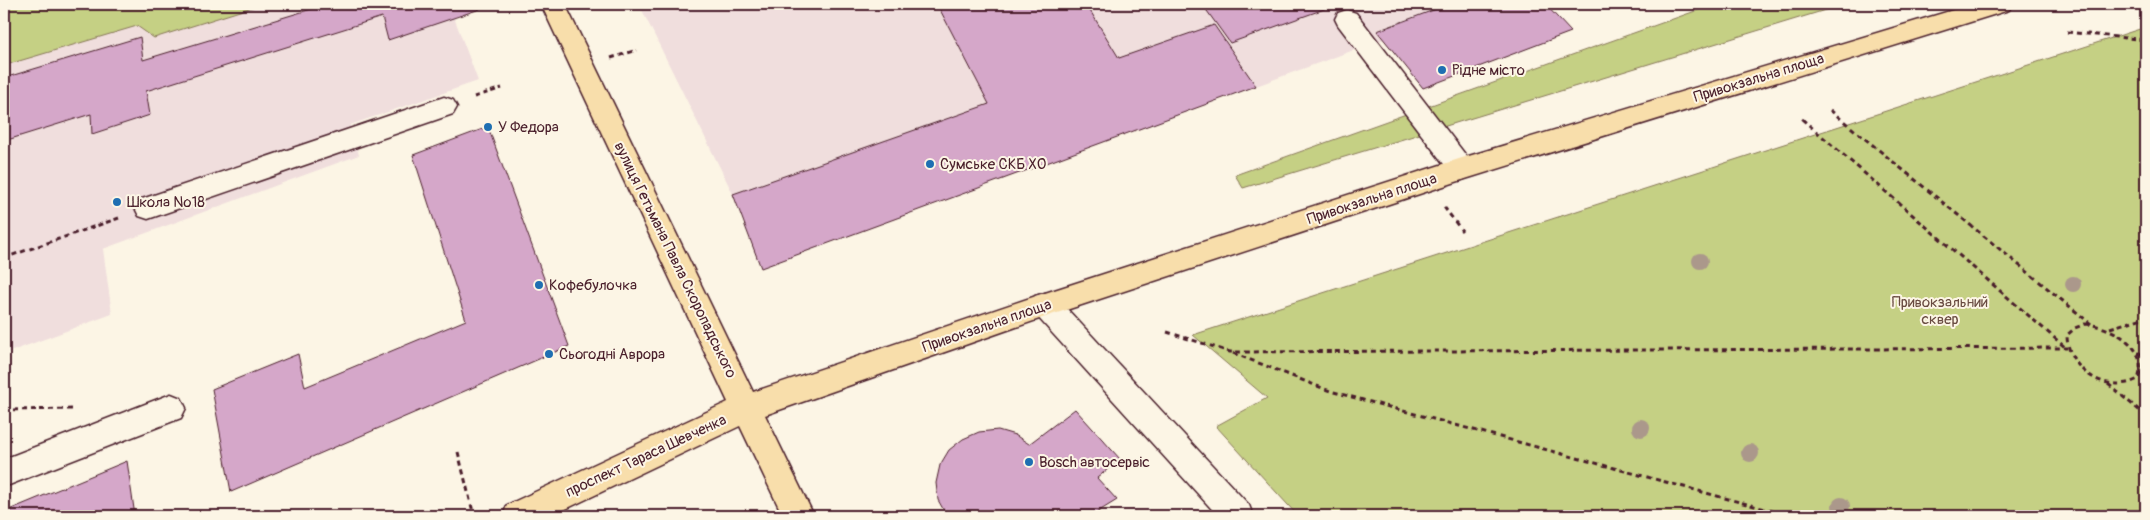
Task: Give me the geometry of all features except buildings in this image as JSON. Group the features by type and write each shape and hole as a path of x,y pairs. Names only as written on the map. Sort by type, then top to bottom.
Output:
{"main road":[{"name":"вулиця Гетьмана Павла Скоропадського","path":"553,4 711,337 799,516"},
{"name":"Привокзальна площа","path":"747,408 1045,305 1462,169 2001,4"},
{"name":"проспект Тараса Шевченка","path":"518,516 747,408"}],"lane":[{"path":"1348,19 1462,169"},
{"path":"148,208 444,107"},
{"path":"1045,305 1238,516"},
{"path":"4,473 171,408"}],"path":[{"path":"2067,32 2146,40"},
{"path":"1830,110 2091,324"},
{"path":"1802,119 2067,348 2075,364 2090,376 2108,384 2146,416"},
{"path":"4,258 148,208"},
{"path":"2109,328 2146,317"},
{"path":"2067,348 2067,335 2076,326 2091,324 2109,328 2126,339 2138,353 2142,368 2138,379 2126,385 2108,384"},
{"path":"1168,332 1230,352 1330,391 1791,516"},
{"path":"1230,352 2067,348"},
{"path":"2138,353 2146,355"},
{"path":"2142,368 2146,371"},
{"path":"458,452 474,516"}],"shaded area":[{"name":"Школа №18","path":"4,4 449,4 478,81 350,125 359,155 103,249 112,314 4,354"},
{"path":"639,4 1450,4 1378,30 1384,39 761,268 733,194"}],"green space":[{"path":"7,4 262,4 154,38 137,26 9,64"},
{"path":"1715,4 1845,4 1243,188 1235,175"},
{"name":"Привокзальний сквер","path":"2146,27 2146,516 1298,516 1216,426 1267,398 1193,335"}],"place":[{"name":"Рідне місто","path":"1442,70"},
{"name":"У Федора","path":"488,127"},
{"name":"Сумське СКБ ХО","path":"930,164"},
{"name":"Школа №18","path":"117,202"},
{"name":"Кофебулочка","path":"539,285"},
{"name":"Сьогодні Аврора","path":"549,354"},
{"name":"Bosch автосервіс","path":"1029,462"}]}
